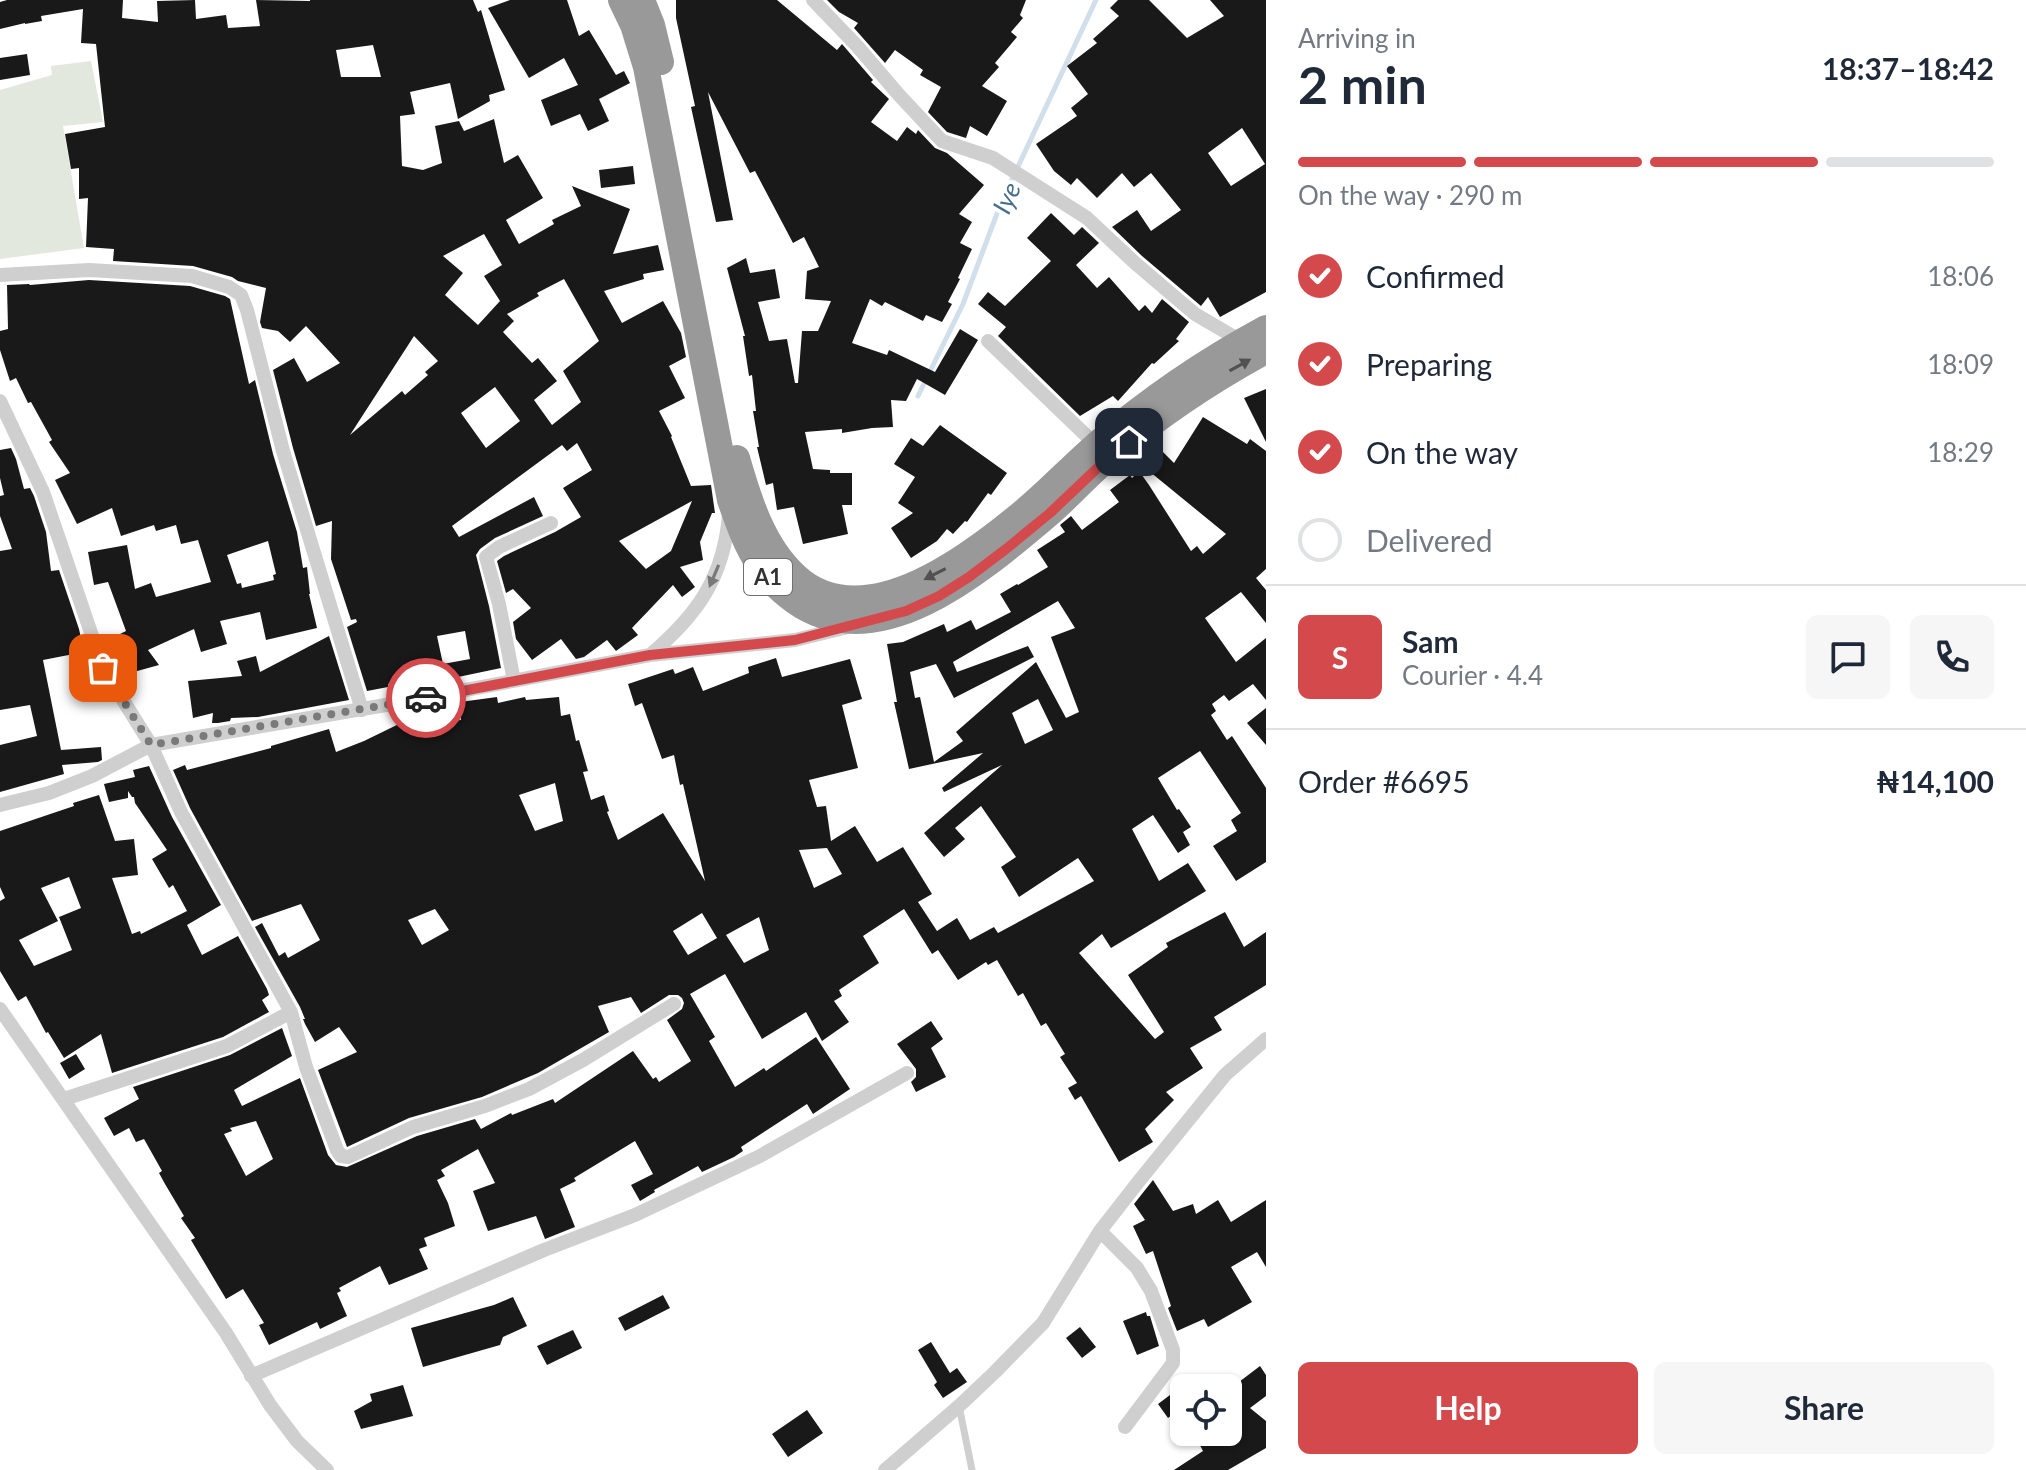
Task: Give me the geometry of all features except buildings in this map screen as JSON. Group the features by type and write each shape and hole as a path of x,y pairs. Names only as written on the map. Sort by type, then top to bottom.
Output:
{"highway":[{"name":"A1","path":"621,0 633,25 646,67 734,449 746,488 775,552 797,577 820,591 845,598 875,597 904,589 937,574 1033,504 1096,445 1158,395 1254,346"},
{"name":"A1","path":"642,0 652,25 663,71 730,500 743,536 760,568 781,592 807,610 834,619 868,621 906,611 939,596 969,577 1050,513 1108,458 1170,409 1217,378 1254,346 1266,328"}],"street":[{"path":"813,0 942,141 993,158 1087,218 1195,314 1254,346"},
{"path":"0,275 89,270 192,276 229,287 241,295 283,451 362,710"},
{"path":"988,341 1096,445"},
{"path":"0,401 43,492 103,668 151,745 181,812 291,1012 306,1067 341,1156 348,1157 413,1127 485,1106 529,1089 674,1004"},
{"path":"650,655 686,620 715,576 728,524 730,500"},
{"path":"514,681 486,557 499,547 551,523"},
{"path":"0,805 49,793 77,782 151,745 362,710 650,655 795,640 868,621"},
{"path":"0,1009 226,1333 251,1376 297,1441 327,1470"},
{"path":"64,1099 227,1046 291,1012"},
{"path":"885,1470 959,1406 1043,1323 1100,1231 1225,1075 1266,1039"},
{"path":"251,1376 544,1250 635,1215 760,1156 907,1073"},
{"path":"1100,1231 1137,1268 1151,1291 1173,1350 1173,1363 1125,1427"}],"lane":[{"path":"959,1406 972,1470"}],"shaded area":[{"path":"91,61 103,122 63,126 84,248 0,259 0,90 52,75 51,66"}],"waterway":[{"name":"Iye","path":"918,396 963,304 1001,203 1096,0"}],"way so far":[{"path":"103,668 151,745 426,698"}],"route":[{"path":"426,698 650,655 795,640 906,611 939,596 1006,549 1129,442"}]}
